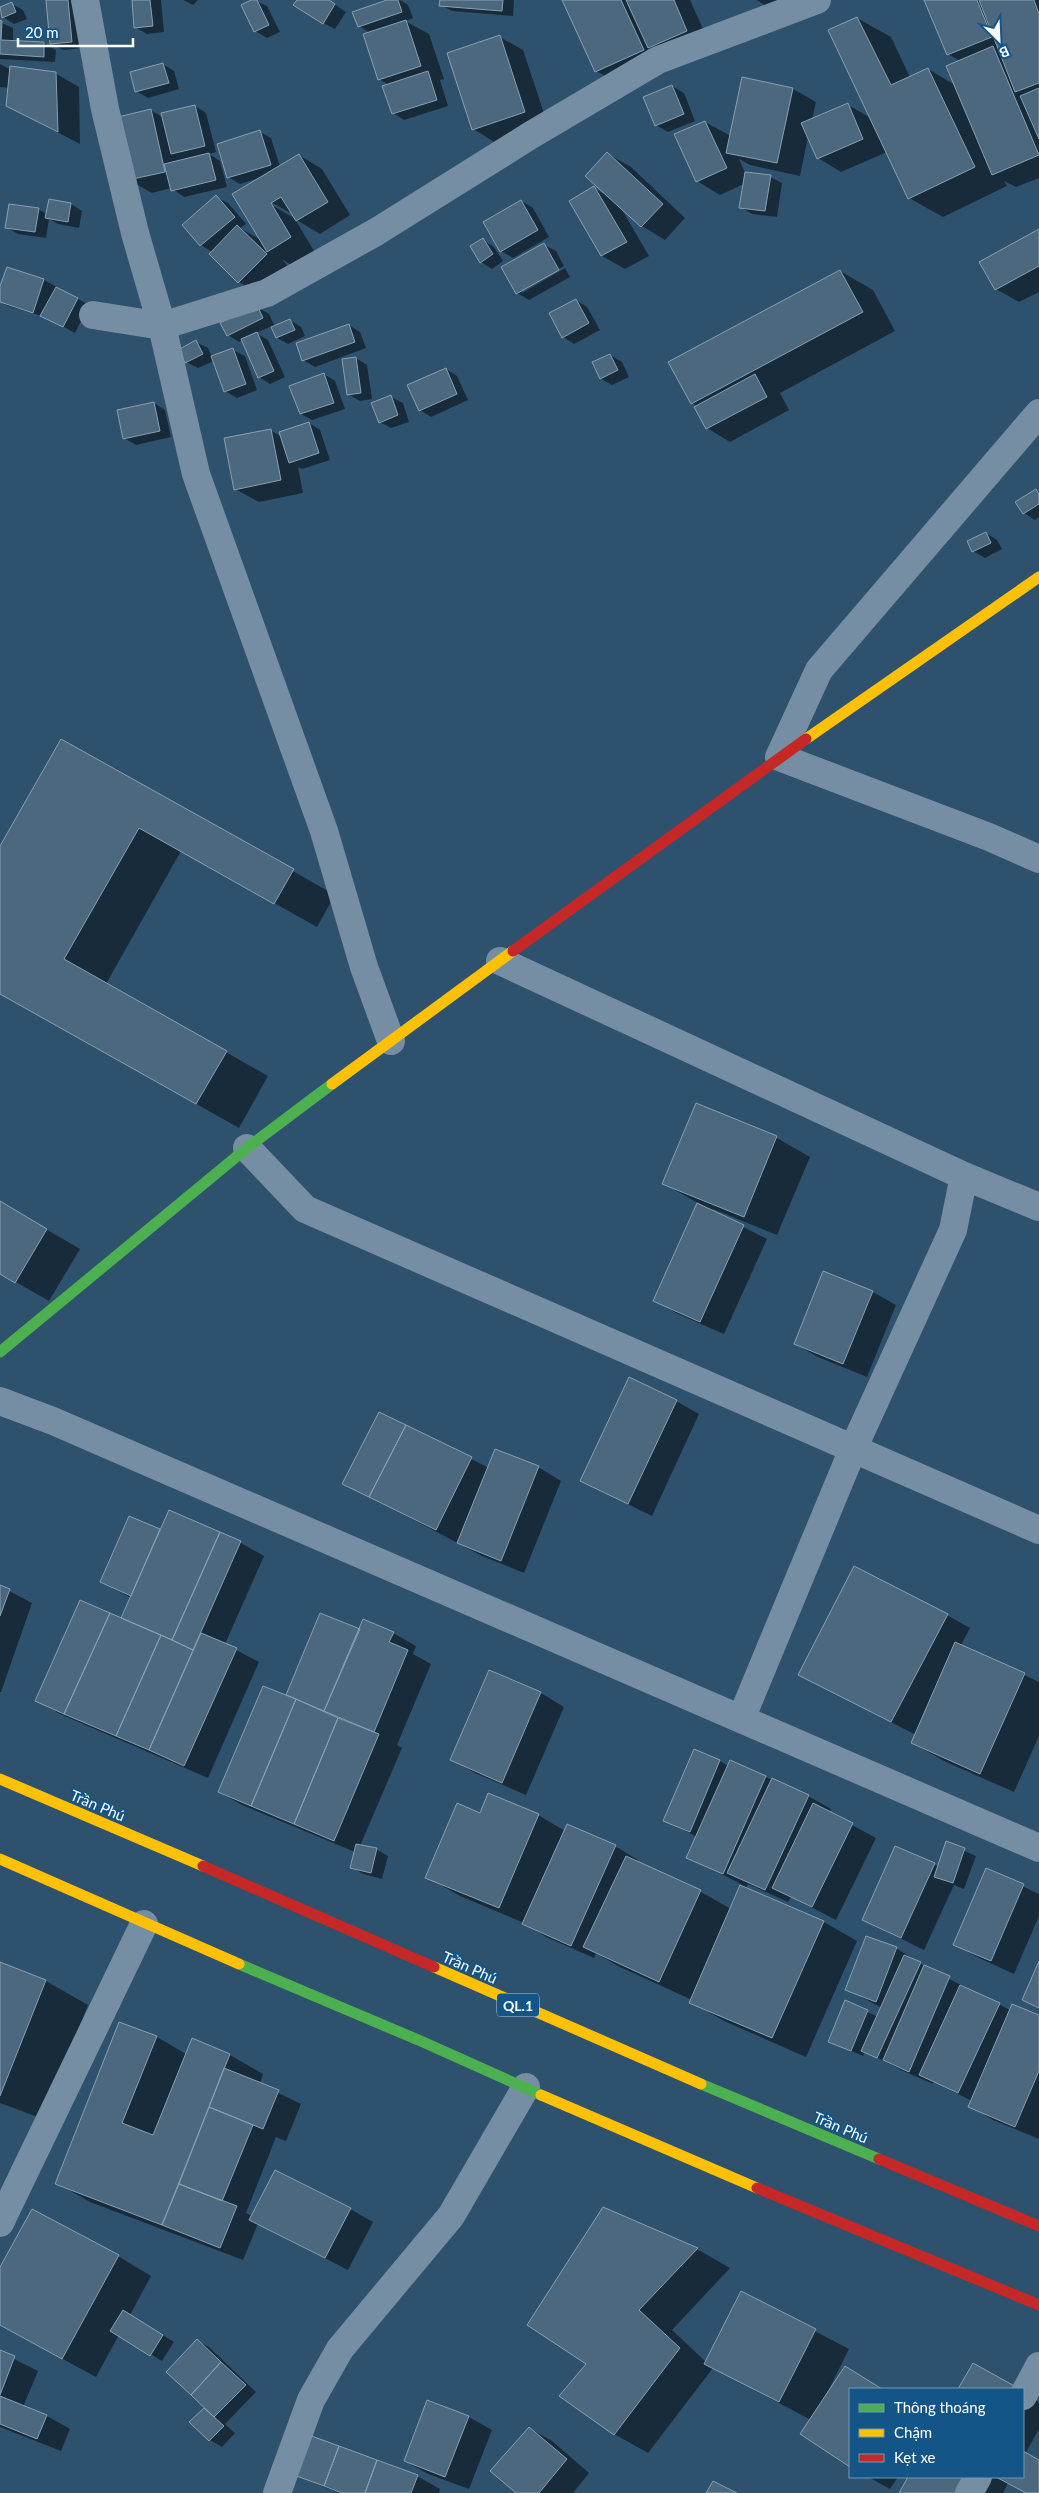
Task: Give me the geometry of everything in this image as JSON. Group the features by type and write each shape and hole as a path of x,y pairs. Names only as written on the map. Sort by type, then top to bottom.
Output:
{"main road":[{"path":"0,1352 246,1148 778,757 1039,578"},
{"name":"Trần Phú","path":"0,1779 249,1886 602,2042 1039,2226"},
{"path":"0,1859 144,1924 526,2087 730,2178 1039,2305"}],"street":[{"path":"85,0 107,118 135,233 162,326 196,474 324,831 364,966 391,1041"},
{"path":"92,315 162,326 267,292 376,232 531,135 658,60 817,0"},
{"path":"1039,413 819,670 778,757 989,837 1039,859"},
{"path":"500,961 964,1176 1039,1207"},
{"path":"246,1148 306,1209 1039,1530"},
{"path":"741,1720 853,1449 953,1230 964,1176"},
{"path":"0,1401 53,1421 1039,1848"},
{"path":"0,2224 144,1924"},
{"path":"284,2491 311,2400 340,2349 451,2216 526,2087"},
{"path":"1024,2394 1039,2366"},
{"path":"969,2493 977,2478"}],"building":[{"path":"46,0 68,0 72,42 50,44"},
{"path":"132,0 150,0 153,26 134,28"},
{"path":"251,0 257,0 269,25 254,32 241,5"},
{"path":"297,0 329,0 335,4 323,24 293,5"},
{"path":"387,0 398,0 402,12 358,27 352,12"},
{"path":"440,0 503,0 502,11 439,6"},
{"path":"562,0 621,0 644,50 595,72"},
{"path":"626,0 674,0 687,31 648,48"},
{"path":"924,0 977,0 992,37 947,55"},
{"path":"979,0 1034,0 1039,14 1039,83 1015,92"},
{"path":"12,2 16,12 2,18 0,7"},
{"path":"857,17 891,85 928,68 975,167 908,199 828,30"},
{"path":"0,20 2,21 1,40 44,42 44,57 0,54"},
{"path":"406,20 421,66 378,80 363,34"},
{"path":"500,35 525,112 472,130 447,53"},
{"path":"993,46 1039,155 992,175 946,66"},
{"path":"163,63 169,83 135,92 130,72"},
{"path":"10,66 56,72 58,132 6,106"},
{"path":"428,71 437,100 392,114 382,86"},
{"path":"742,77 793,88 777,163 726,153"},
{"path":"672,85 684,114 655,126 643,97"},
{"path":"1039,88 1039,139 1020,96"},
{"path":"848,103 863,139 817,159 801,123"},
{"path":"195,105 205,146 171,154 161,113"},
{"path":"151,109 165,172 128,180 114,118"},
{"path":"705,121 727,168 696,182 674,134"},
{"path":"260,130 271,165 227,178 217,144"},
{"path":"607,152 663,204 641,227 585,176"},
{"path":"209,153 216,180 171,191 164,164"},
{"path":"299,154 328,202 296,221 281,197 271,203 291,237 267,252 232,194"},
{"path":"745,172 771,175 765,211 739,208"},
{"path":"594,186 627,242 601,256 569,201"},
{"path":"216,195 235,217 200,246 182,225"},
{"path":"49,199 71,203 68,222 45,218"},
{"path":"521,200 538,230 500,252 483,222"},
{"path":"9,204 39,208 35,232 5,228"},
{"path":"237,225 267,254 238,283 209,254"},
{"path":"1039,229 1039,266 995,290 979,262"},
{"path":"483,238 493,254 480,263 470,246"},
{"path":"544,243 559,270 516,294 501,267"},
{"path":"7,267 44,279 33,313 0,302 0,286"},
{"path":"840,270 863,312 691,404 668,362"},
{"path":"56,287 78,298 63,327 40,316"},
{"path":"576,299 589,323 562,338 549,313"},
{"path":"257,305 263,318 227,336 220,323"},
{"path":"290,319 295,330 276,338 271,327"},
{"path":"349,324 355,342 302,361 296,343"},
{"path":"257,332 274,371 258,378 241,339"},
{"path":"196,340 203,354 185,363 178,350"},
{"path":"233,348 246,384 224,392 211,356"},
{"path":"610,354 618,370 600,379 592,362"},
{"path":"356,357 361,393 347,395 342,359"},
{"path":"446,368 457,394 419,411 407,385"},
{"path":"324,373 334,403 300,414 289,386"},
{"path":"755,374 767,397 706,429 694,407"},
{"path":"391,395 398,415 379,423 371,403"},
{"path":"154,402 160,431 123,439 117,410"},
{"path":"309,422 319,453 289,463 279,432"},
{"path":"271,429 281,480 234,490 224,438"},
{"path":"1036,489 1039,494 1039,504 1023,514 1015,502"},
{"path":"986,532 991,543 972,552 967,541"},
{"path":"61,739 294,869 274,904 139,828 64,959 227,1051 196,1104 0,994 0,846"},
{"path":"696,1103 777,1136 744,1217 662,1184"},
{"path":"0,1201 47,1229 15,1283 0,1274"},
{"path":"697,1203 744,1225 700,1322 653,1301"},
{"path":"823,1271 873,1291 843,1364 794,1344"},
{"path":"629,1377 677,1400 628,1504 580,1481"},
{"path":"379,1412 406,1425 369,1497 342,1484"},
{"path":"406,1425 472,1457 436,1530 369,1497"},
{"path":"495,1449 539,1466 501,1561 457,1543"},
{"path":"169,1510 220,1532 172,1640 121,1618"},
{"path":"129,1516 160,1529 131,1596 100,1582"},
{"path":"220,1532 241,1541 193,1650 172,1640"},
{"path":"854,1566 948,1614 891,1722 798,1675"},
{"path":"0,1585 10,1589 0,1616"},
{"path":"80,1600 110,1613 64,1714 35,1701"},
{"path":"110,1613 161,1635 116,1736 64,1714"},
{"path":"320,1613 360,1629 324,1711 286,1695"},
{"path":"363,1619 394,1632 389,1642 408,1650 374,1732 324,1711"},
{"path":"201,1633 237,1648 184,1766 149,1750"},
{"path":"161,1635 193,1650 149,1750 116,1736"},
{"path":"955,1642 1025,1673 980,1774 911,1743"},
{"path":"489,1670 541,1692 502,1783 450,1760"},
{"path":"263,1686 296,1699 251,1806 218,1792"},
{"path":"296,1699 338,1718 294,1824 251,1806"},
{"path":"338,1718 379,1734 334,1841 294,1824"},
{"path":"694,1749 720,1760 690,1832 663,1821"},
{"path":"730,1760 766,1776 723,1874 686,1858"},
{"path":"772,1778 809,1795 765,1890 727,1873"},
{"path":"488,1793 539,1814 499,1908 425,1878 457,1803 480,1813"},
{"path":"813,1803 853,1823 812,1907 772,1888"},
{"path":"567,1824 616,1845 571,1946 522,1924"},
{"path":"946,1841 965,1848 953,1883 934,1877"},
{"path":"356,1844 377,1848 371,1873 350,1868"},
{"path":"895,1846 935,1863 901,1938 862,1920"},
{"path":"626,1856 701,1890 659,1982 583,1947"},
{"path":"986,1868 1024,1884 991,1961 953,1945"},
{"path":"740,1885 824,1921 772,2038 689,2003"},
{"path":"866,1936 897,1947 876,2002 845,1990"},
{"path":"904,1955 921,1962 877,2058 861,2051"},
{"path":"1039,1961 1039,2008 1022,2000"},
{"path":"0,1962 46,1980 0,2096"},
{"path":"924,1965 950,1976 909,2072 883,2060"},
{"path":"960,1985 1000,2003 958,2093 919,2075"},
{"path":"845,2000 868,2010 851,2051 828,2042"},
{"path":"1012,2004 1039,2015 1039,2071 1015,2127 968,2107"},
{"path":"119,2022 157,2036 122,2123 153,2135 192,2038 230,2054 162,2225 55,2184"},
{"path":"224,2068 279,2090 263,2129 209,2107"},
{"path":"209,2107 253,2125 222,2201 179,2184"},
{"path":"275,2170 351,2208 325,2258 249,2220"},
{"path":"179,2184 237,2206 220,2248 162,2225"},
{"path":"603,2207 698,2248 639,2310 680,2348 614,2435 559,2396 586,2364 527,2325"},
{"path":"32,2209 119,2255 62,2359 0,2325 0,2267"},
{"path":"741,2291 816,2329 779,2402 704,2364"},
{"path":"123,2310 163,2335 150,2356 110,2331"},
{"path":"197,2339 221,2362 191,2395 166,2372"},
{"path":"0,2350 15,2356 0,2395"},
{"path":"221,2362 246,2385 214,2417 191,2395"},
{"path":"973,2363 1018,2388 959,2388"},
{"path":"845,2366 880,2388 849,2388 849,2466 800,2434"},
{"path":"0,2396 47,2415 37,2439 0,2424"},
{"path":"427,2400 469,2416 445,2477 404,2461"},
{"path":"204,2408 224,2426 209,2441 189,2422"},
{"path":"529,2427 567,2459 539,2493 516,2493 490,2471"},
{"path":"306,2434 339,2446 324,2486 291,2474"},
{"path":"339,2446 377,2460 365,2493 342,2493 324,2486"},
{"path":"1024,2452 1039,2460 1039,2493 1026,2493 998,2478 1024,2478"},
{"path":"377,2460 418,2475 411,2493 365,2493"},
{"path":"907,2478 967,2478 958,2493 899,2493"},
{"path":"713,2481 737,2493 706,2493"}],"traffic: fast":[{"path":"0,1352 247,1148 332,1084"},
{"path":"239,1964 423,2042 541,2095"},
{"path":"701,2084 879,2159"}],"traffic: slow":[{"path":"806,739 1039,577"},
{"path":"332,1084 513,951"},
{"path":"0,1779 203,1866"},
{"path":"0,1859 239,1964"},
{"path":"434,1967 701,2084"},
{"path":"541,2095 757,2188"}],"traffic: jam":[{"path":"513,951 806,739"},
{"path":"203,1866 434,1967"},
{"path":"879,2159 1039,2226"},
{"path":"757,2188 1039,2305"}]}
